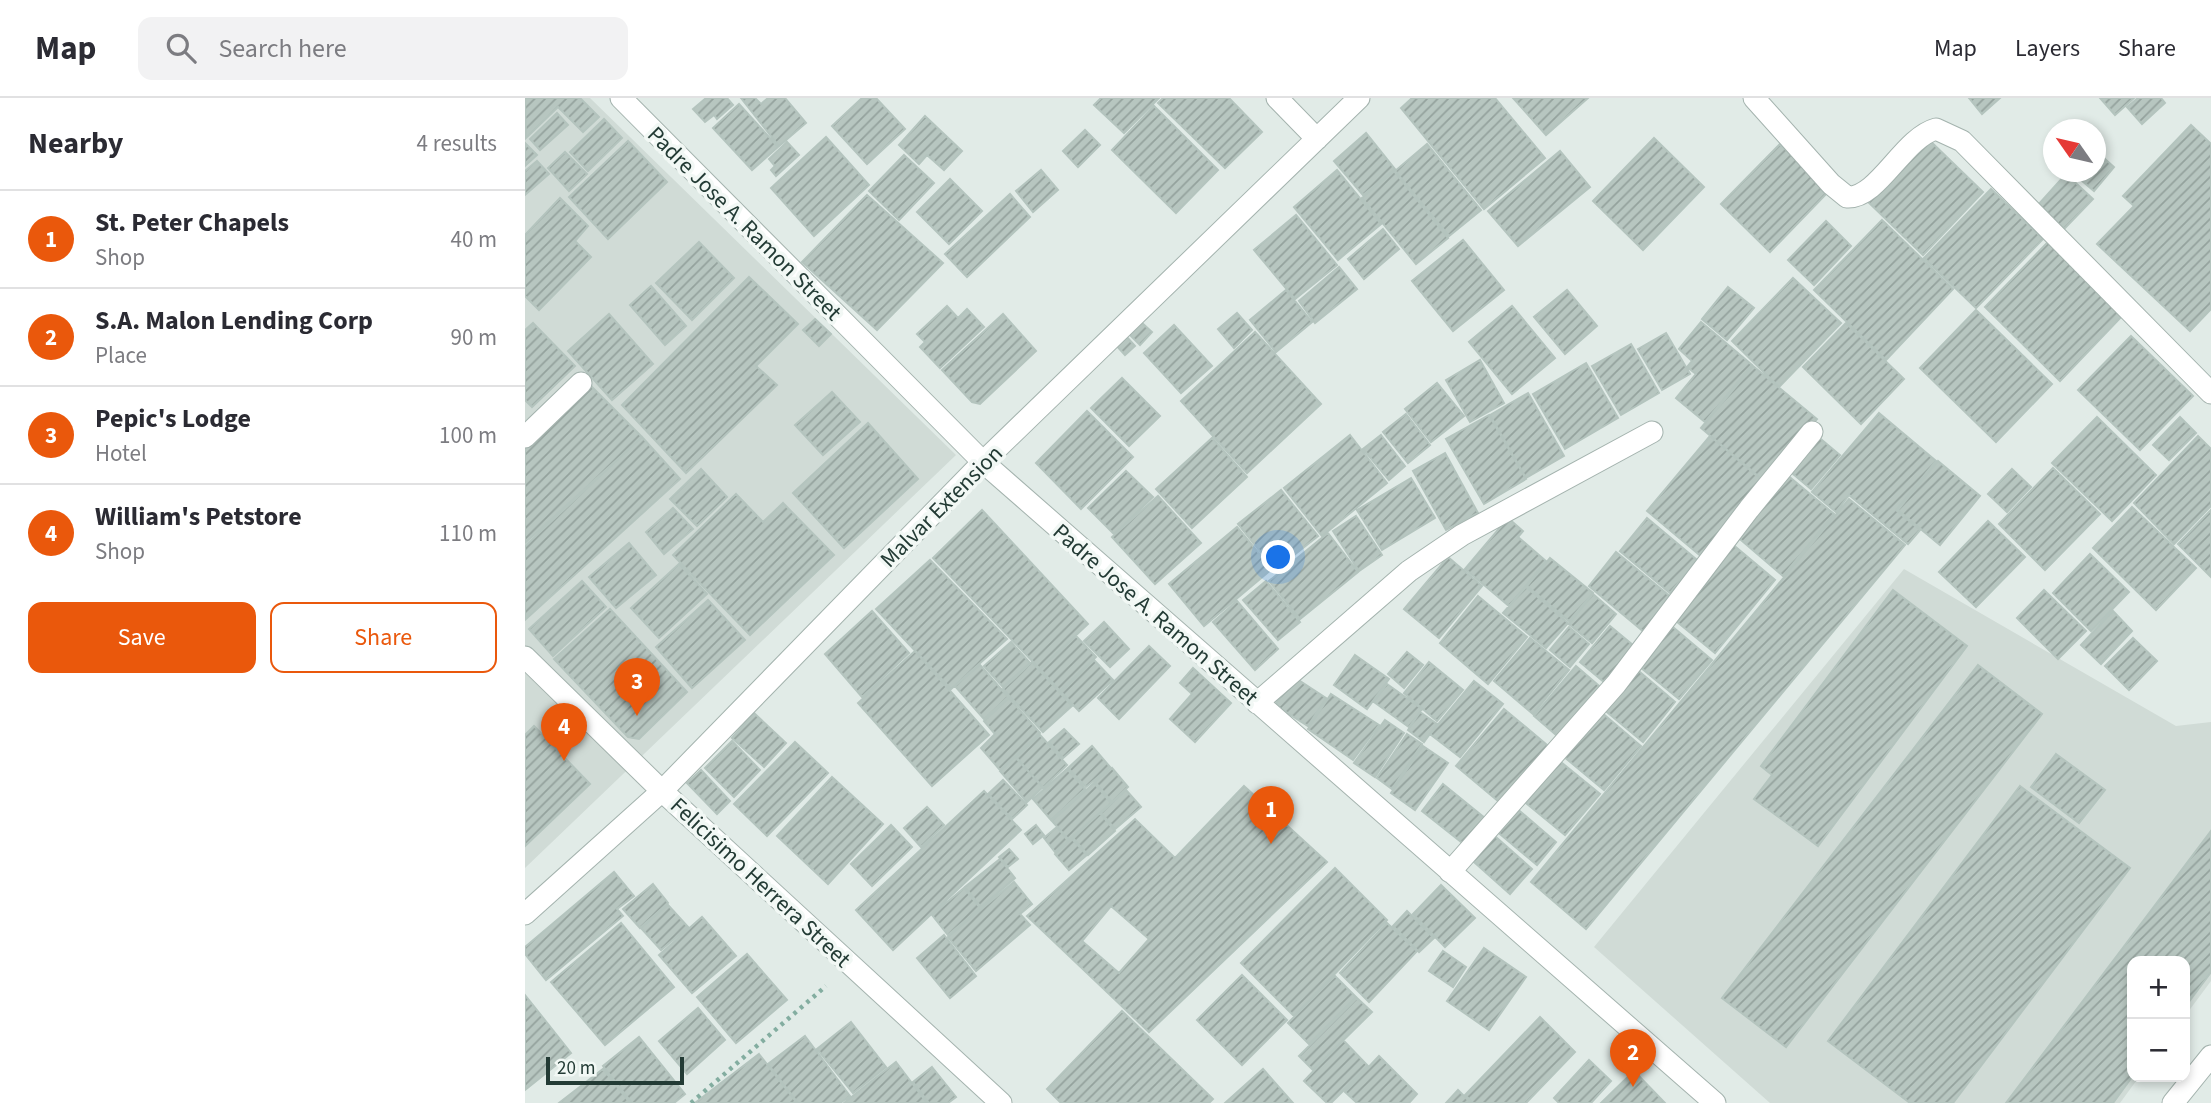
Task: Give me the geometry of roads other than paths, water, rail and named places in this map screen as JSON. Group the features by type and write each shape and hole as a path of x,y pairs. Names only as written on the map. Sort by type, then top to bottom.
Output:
{"street":[{"name":"Padre Jose A. Ramon Street","path":"621,98 983,462 1716,1103"},
{"path":"1277,98 1317,139"},
{"name":"Malvar Extension","path":"525,914 662,791 983,462 1359,98"},
{"path":"1754,98 1831,184 1847,197 1864,194 1921,134 1936,129 1962,141 2211,393"},
{"path":"525,437 581,383"},
{"path":"1257,703 1409,571 1462,535 1652,432"},
{"path":"1450,872 1616,684 1812,432"},
{"name":"Felicisimo Herrera Street","path":"525,657 662,791 1000,1103"},
{"path":"2173,1103 2211,1056"}],"place":[{"name":"Pepic's Lodge","path":"637,716"},
{"name":"William's Petstore","path":"564,761"},
{"name":"St. Peter Chapels","path":"1271,844"},
{"name":"S.A. Malon Lending Corp","path":"1633,1087"}]}
